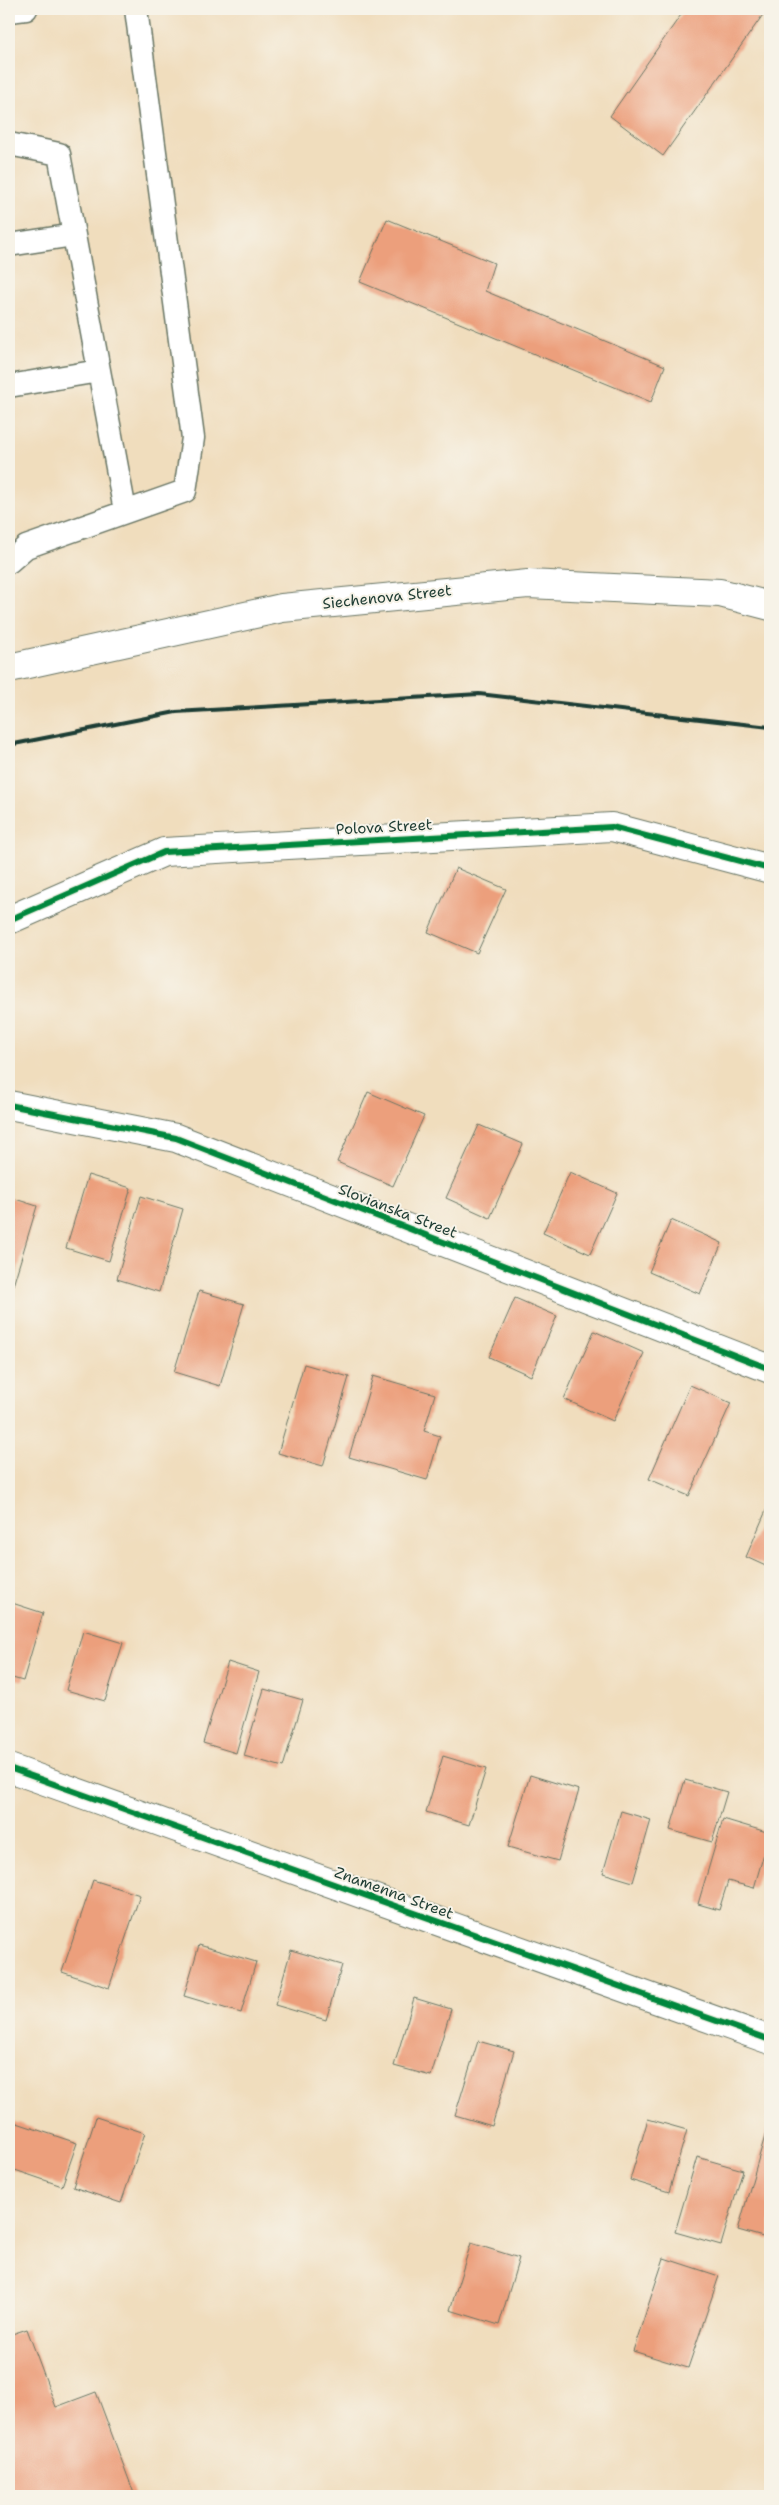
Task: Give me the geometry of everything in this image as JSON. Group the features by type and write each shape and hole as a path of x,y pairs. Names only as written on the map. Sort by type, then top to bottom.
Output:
{"street":[{"name":"Siechenova Street","path":"9,668 282,608 528,584 720,593 770,606"},
{"name":"Polova Street","path":"9,920 164,852 612,826 770,869"},
{"name":"Slovianska Street","path":"9,1105 176,1138 770,1369"},
{"name":"Znamenna Street","path":"9,1768 770,2040"}],"lane":[{"path":"9,11 26,9"},
{"path":"9,562 26,546 185,491 193,438 136,9"},
{"path":"9,144 59,154 125,511"},
{"path":"9,245 74,236"},
{"path":"9,386 99,371"}],"building":[{"path":"685,9 767,9 663,156 610,116"},
{"path":"387,219 494,263 485,291 665,366 651,402 360,282"},
{"path":"456,868 506,889 477,953 428,932"},
{"path":"368,1092 424,1116 393,1186 337,1162"},
{"path":"479,1125 523,1144 490,1218 446,1198"},
{"path":"570,1172 617,1193 590,1254 543,1233"},
{"path":"88,1175 131,1188 109,1261 66,1248"},
{"path":"141,1196 183,1209 159,1292 117,1279"},
{"path":"9,1197 37,1206 9,1299"},
{"path":"671,1220 722,1243 700,1294 649,1272"},
{"path":"199,1291 244,1304 220,1386 174,1372"},
{"path":"515,1298 557,1316 531,1376 489,1357"},
{"path":"594,1331 644,1353 613,1421 564,1399"},
{"path":"304,1364 349,1377 323,1466 278,1453"},
{"path":"373,1376 435,1394 424,1431 440,1436 427,1480 349,1457"},
{"path":"690,1385 731,1403 689,1496 649,1479"},
{"path":"768,1506 770,1507 770,1568 746,1557"},
{"path":"9,1602 43,1613 23,1681 9,1677"},
{"path":"83,1631 123,1643 105,1701 66,1690"},
{"path":"228,1662 259,1672 236,1753 203,1743"},
{"path":"264,1689 303,1700 283,1767 244,1756"},
{"path":"443,1756 486,1769 469,1825 426,1812"},
{"path":"530,1775 579,1790 558,1861 508,1847"},
{"path":"685,1780 727,1792 712,1842 670,1830"},
{"path":"621,1811 651,1820 633,1882 603,1873"},
{"path":"723,1819 770,1833 754,1888 728,1881 719,1910 698,1904"},
{"path":"93,1880 140,1895 109,1988 62,1972"},
{"path":"199,1945 256,1962 241,2013 184,1996"},
{"path":"291,1950 342,1965 326,2020 275,2005"},
{"path":"414,1998 451,2009 431,2076 394,2066"},
{"path":"478,2041 514,2051 492,2126 455,2115"},
{"path":"96,2117 145,2133 121,2203 73,2187"},
{"path":"648,2119 687,2130 669,2192 630,2180"},
{"path":"11,2121 77,2143 62,2186 9,2168 9,2127"},
{"path":"767,2129 770,2130 770,2239 738,2230"},
{"path":"697,2157 743,2170 721,2245 675,2232"},
{"path":"471,2243 519,2258 499,2325 450,2310"},
{"path":"664,2258 719,2276 688,2368 633,2351"},
{"path":"27,2329 56,2407 96,2392 135,2496 9,2496 9,2335"}],"railway":[{"path":"9,745 176,712 479,694 770,727"}],"cycle path":[{"path":"9,920 164,852 612,827 770,869"},
{"path":"9,1105 176,1138 770,1369"},
{"path":"9,1768 770,2040"}]}
